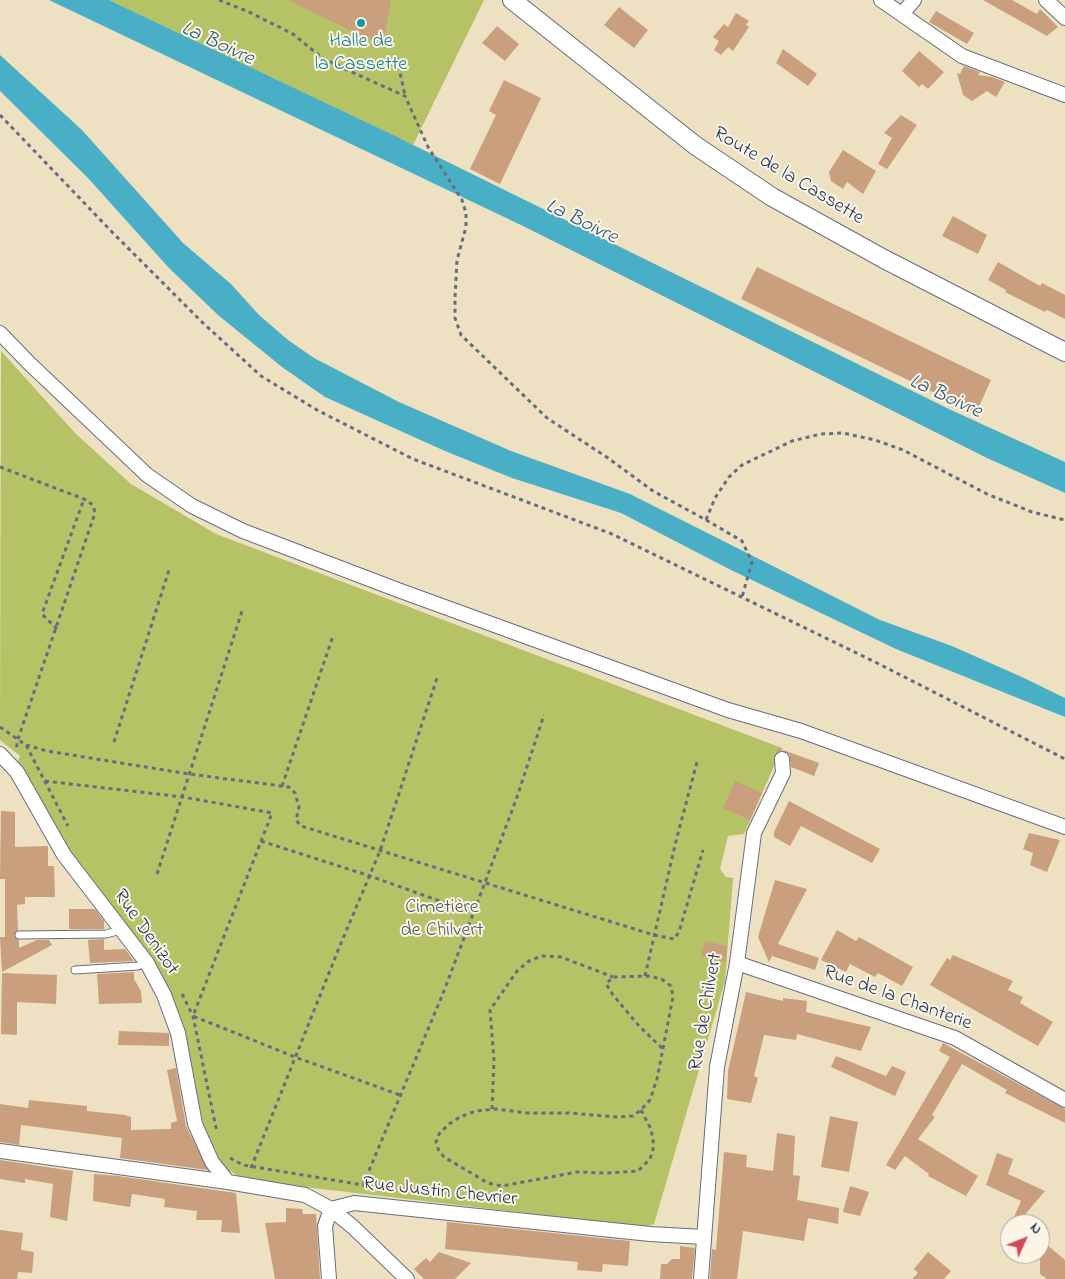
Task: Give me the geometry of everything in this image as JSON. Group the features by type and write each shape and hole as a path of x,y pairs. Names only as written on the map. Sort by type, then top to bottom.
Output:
{"street":[{"name":"Route de la Cassette","path":"512,0 696,146 772,197 884,260 1065,352"},
{"path":"881,0 962,56 1065,95"},
{"path":"902,14 914,0"},
{"path":"1046,0 1065,18"},
{"path":"0,333 147,475 192,506 243,531 398,590 728,710 801,731 1065,827"},
{"name":"Rue Denizot","path":"4,758 16,772 64,855 147,962 164,996 178,1033 195,1124 212,1162 228,1182"},
{"name":"Rue de Chilvert","path":"702,1279 717,1067 737,963 754,833 783,773 782,759"},
{"name":"Rue de la Chanterie","path":"737,963 955,1038 1065,1100"},
{"path":"0,1152 228,1182 305,1195 331,1209 354,1227 407,1279"},
{"name":"Rue Justin Chevrier","path":"331,1209 354,1203 650,1234 704,1237"},
{"path":"329,1279 326,1226 331,1209"}],"lane":[{"path":"19,935 106,934 122,929"},
{"path":"75,970 138,966 147,962"}],"path":[{"path":"219,0 248,11 293,34 321,57 405,96"},
{"path":"397,58 405,96 428,147 462,200 466,213 466,227 457,260 455,297 455,318 461,334 547,418 608,458 653,491 742,541 752,562 742,597"},
{"path":"0,115 203,323 261,376 317,410 413,459 612,534 1065,759"},
{"path":"706,520 715,498 729,477 742,465 792,441 821,434 843,434 875,440 903,450 987,494 1032,512 1065,520"},
{"path":"0,467 84,499 93,505 95,513 18,739 16,753 4,758"},
{"path":"57,629 42,614 84,499"},
{"path":"114,742 170,567"},
{"path":"157,874 243,608"},
{"path":"282,786 333,636"},
{"path":"248,1185 251,1166 380,851 438,678"},
{"path":"362,1185 444,992 516,800 544,715"},
{"path":"26,745 47,751 189,774 288,787 295,793 299,808 296,820 301,826 654,935 674,939 679,932 703,850"},
{"path":"645,976 697,762"},
{"path":"45,781 182,797 272,813 193,1016 295,1057 400,1095"},
{"path":"261,841 370,876 473,913"},
{"path":"492,1109 494,1060 490,1010 517,970 529,960 542,956 561,957 613,977 645,976 663,980 671,986 673,997 657,1079 650,1100 633,1116 617,1117 492,1109 460,1117 439,1134 436,1142 439,1151 444,1157 488,1183 502,1186 577,1172 606,1174 638,1171 650,1159 654,1146 651,1129 641,1110"},
{"path":"613,977 606,984 613,995 639,1026 663,1049"}],"green space":[{"path":"109,0 484,0 413,145"},
{"name":"Cimetière de Chilvert","path":"1,351 76,434 131,484 216,534 782,748 744,834 728,836 720,869 726,877 733,878 725,981 654,1224 646,1227 296,1186 242,1178 223,1167 203,1123 193,1072 180,1025 75,861 17,763 20,756 0,740"}],"water":[{"name":"La Boivre","path":"49,0 109,0 393,135 951,410 1065,462 1065,493 987,458 523,226"},
{"path":"0,55 82,130 183,243 231,284 259,315 288,340 314,358 399,402 511,451 630,494 880,620 952,646 1024,678 1065,698 1065,717 896,649 729,569 621,513 512,478 445,451 325,397 282,367 218,315 169,268 87,177 0,91"}],"building":[{"name":"Halle de la Cassette","path":"288,0 391,0 383,46"},
{"path":"983,0 1012,0 1037,14 1040,9 1058,27 1047,36"},
{"path":"619,7 648,30 634,48 604,25"},
{"path":"936,11 974,33 967,44 929,22"},
{"path":"736,13 749,21 746,25 749,27 733,51 728,47 721,55 714,50 719,41 713,37 724,24 728,27"},
{"path":"497,26 519,44 505,61 482,43"},
{"path":"783,49 817,74 808,86 776,63"},
{"path":"919,51 944,72 928,89 922,84 919,87 902,71"},
{"path":"964,66 980,72 978,75 992,77 1005,82 996,97 987,91 972,101 963,95 957,73 960,74"},
{"path":"504,80 541,98 500,184 470,169 496,115 489,111"},
{"path":"901,115 917,125 887,169 878,164 892,138 884,133"},
{"path":"843,150 876,171 863,194 847,182 843,189 831,181 829,172"},
{"path":"953,216 987,235 978,254 942,236"},
{"path":"998,262 1040,286 1042,283 1065,295 1065,319 1047,310 1045,312 1005,292 1006,290 988,280"},
{"path":"757,267 991,380 976,413 741,299"},
{"path":"778,748 819,763 814,776 791,767 789,754 782,750 777,752"},
{"path":"735,781 762,793 750,820 723,808"},
{"path":"789,801 880,849 872,863 801,826 790,846 774,837 774,832"},
{"path":"1,811 15,812 15,847 48,846 48,866 54,866 55,897 25,897 25,904 17,905 18,930 14,936 19,940 19,948 37,940 49,940 52,945 2,972 0,937 5,937 5,879 0,879"},
{"path":"1029,833 1060,840 1047,872 1030,865 1033,853 1023,849"},
{"path":"775,880 807,889 778,944 819,958 815,970 772,956 769,962 758,937"},
{"path":"69,909 95,909 104,921 104,929 69,929"},
{"path":"837,930 856,941 859,937 913,967 902,986 878,973 875,977 850,964 846,972 821,960"},
{"path":"104,939 104,950 125,949 134,961 90,963 88,940"},
{"path":"705,941 727,946 726,962 701,956"},
{"path":"953,955 1013,981 1008,990 1023,997 1020,1003 1053,1022 1038,1046 930,985 947,958 950,960"},
{"path":"134,972 134,979 141,991 142,1003 99,1004 97,974"},
{"path":"2,973 57,975 56,1004 17,1002 17,1035 1,1034"},
{"path":"746,992 783,1001 783,998 807,1001 806,1012 871,1027 861,1051 797,1034 796,1040 764,1035 754,1076 758,1078 751,1103 727,1099 728,1071"},
{"path":"119,1031 169,1033 169,1046 118,1045"},
{"path":"943,1043 1065,1109 1065,1123 1005,1093 1007,1090 962,1064 932,1115 935,1117 918,1139 978,1176 966,1196 928,1176 929,1174 905,1156 895,1170 886,1165 950,1057 939,1051"},
{"path":"836,1056 886,1076 892,1066 906,1072 895,1096 831,1067"},
{"path":"176,1068 186,1126 208,1170 120,1158 122,1138 21,1125 19,1145 0,1142 0,1104 28,1108 29,1100 87,1106 87,1111 125,1115 131,1117 131,1130 171,1129 171,1123 177,1121 167,1070"},
{"path":"830,1116 858,1122 849,1172 821,1167"},
{"path":"777,1133 795,1136 793,1175 800,1176 797,1200 839,1208 838,1224 808,1218 804,1241 743,1231 737,1279 710,1279 712,1249 716,1250 724,1152 747,1155 746,1167 773,1171"},
{"path":"997,1153 1013,1159 1008,1174 1045,1191 1025,1214 1015,1214 1021,1201 986,1185"},
{"path":"0,1160 73,1171 67,1221 50,1217 53,1184 25,1179 25,1183 0,1179"},
{"path":"94,1174 236,1193 240,1233 221,1232 222,1220 196,1220 197,1211 164,1207 165,1199 132,1194 130,1207 93,1201"},
{"path":"850,1186 869,1192 860,1216 843,1212"},
{"path":"286,1208 302,1209 303,1214 316,1214 320,1279 275,1279 265,1223 286,1222"},
{"path":"447,1222 630,1241 628,1266 603,1264 602,1272 577,1270 578,1262 445,1249"},
{"path":"0,1230 23,1233 21,1250 34,1252 32,1273 18,1272 17,1279 0,1279"},
{"path":"680,1246 695,1248 692,1279 660,1279 661,1264 667,1264 672,1259 680,1259"},
{"path":"1050,1247 1065,1260 1065,1279 1047,1279 1040,1274 1040,1264 1050,1264"},
{"path":"439,1252 471,1263 455,1279 424,1279 414,1269 426,1258 430,1262"},
{"path":"928,1252 951,1271 944,1279 912,1279 918,1273 914,1269"}],"place":[{"name":"Halle de la Cassette","path":"361,23"}]}
